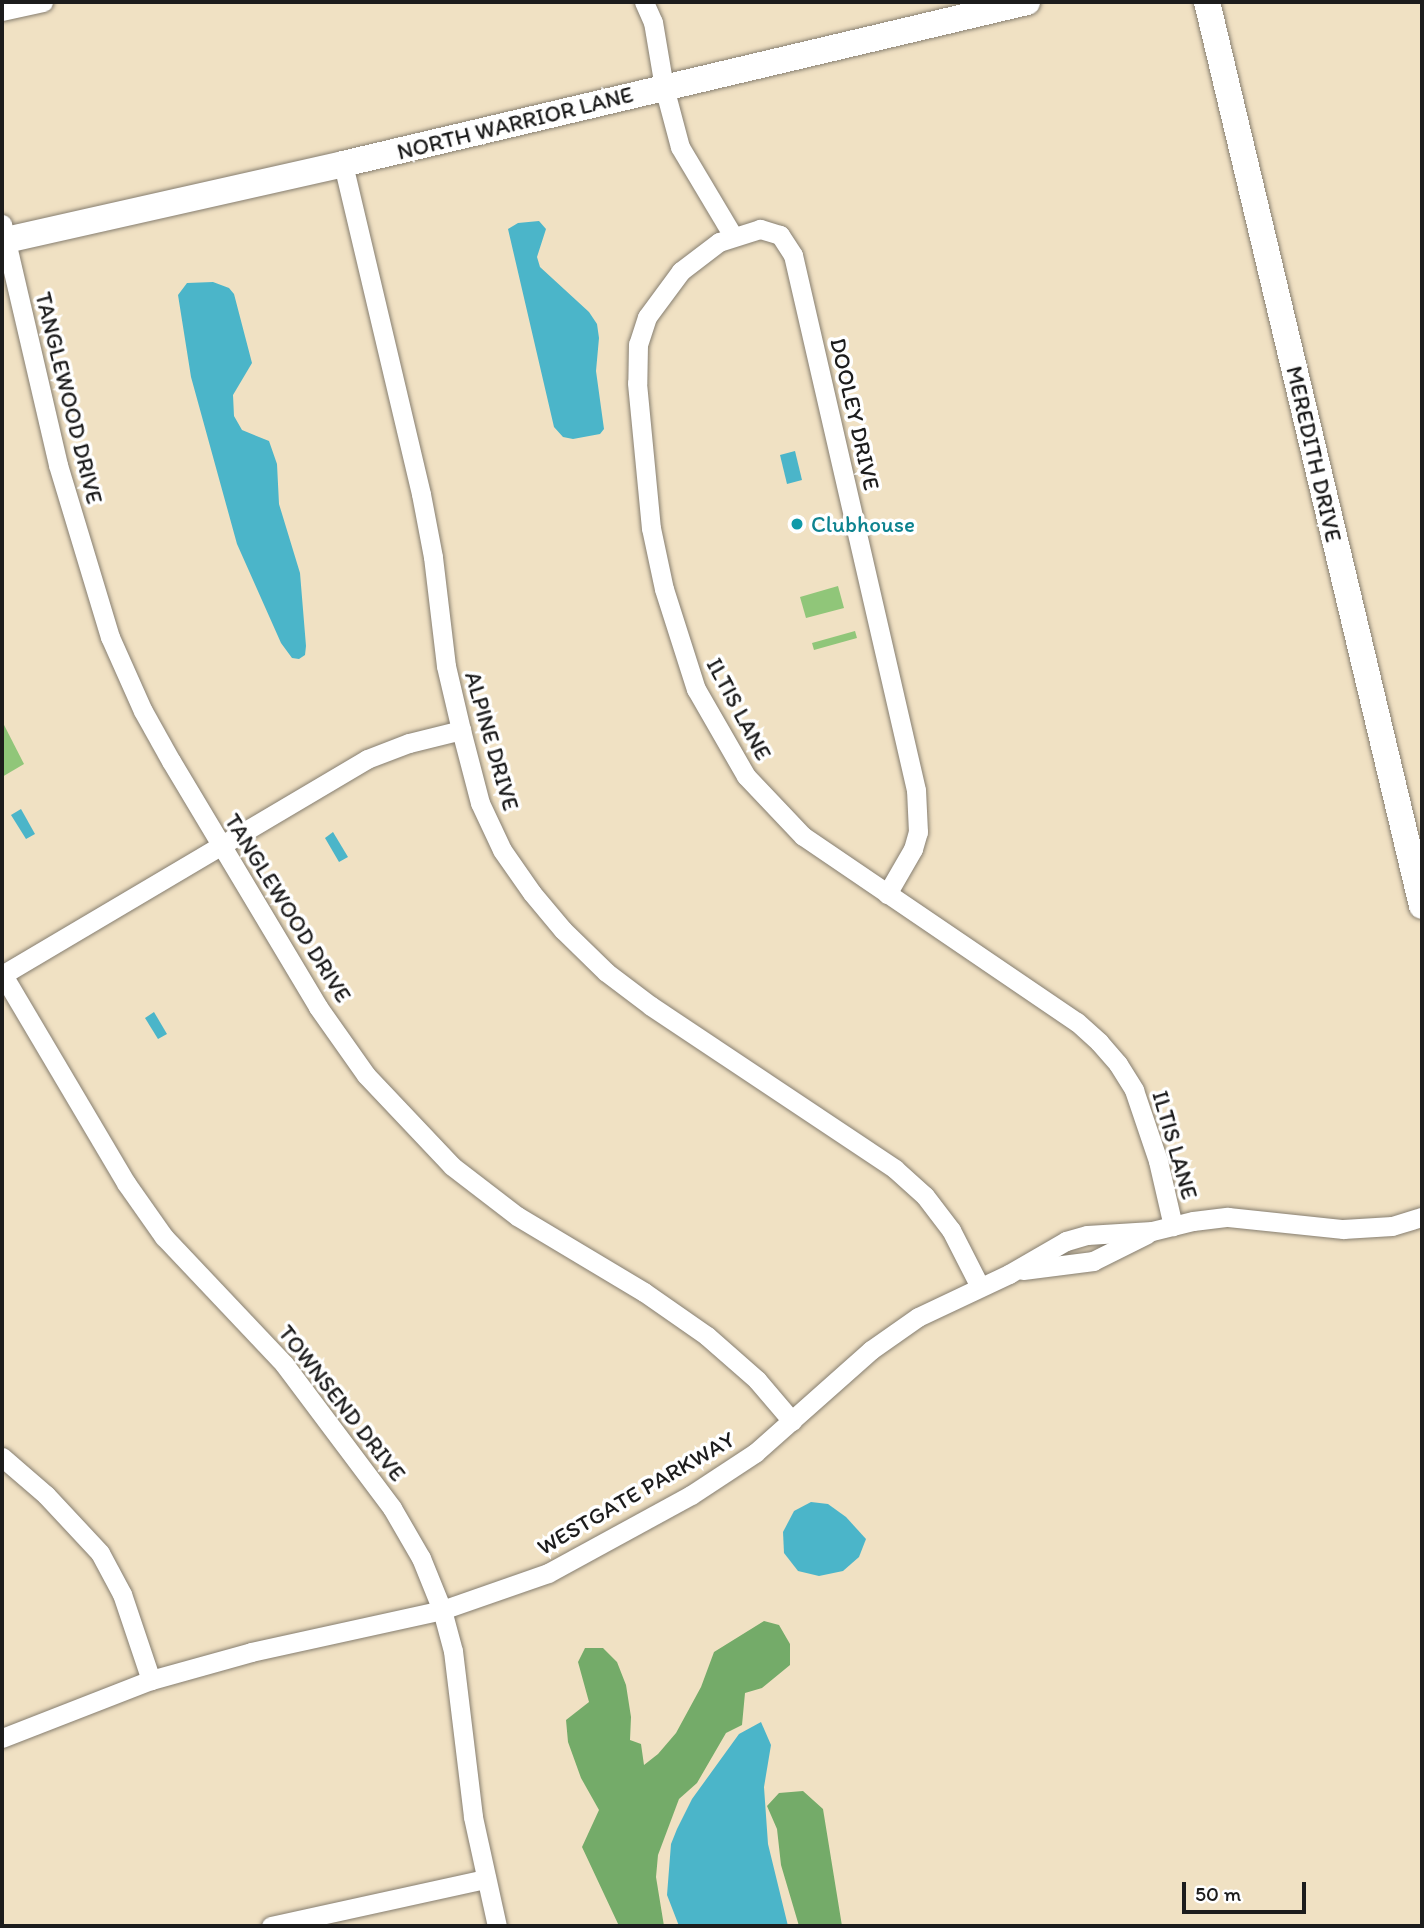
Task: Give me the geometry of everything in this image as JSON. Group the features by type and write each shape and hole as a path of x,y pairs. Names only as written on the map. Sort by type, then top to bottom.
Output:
{"street":[{"path":"2,11 43,2"},
{"path":"643,2 653,22 664,87 680,147 733,236"},
{"name":"NORTH WARRIOR LANE","path":"3,235 343,164 1027,2"},
{"name":"MEREDITH DRIVE","path":"1207,2 1422,906"},
{"name":"ALPINE DRIVE","path":"343,164 421,494 433,557 446,666 480,803 502,850 532,893 606,972 650,1006 895,1169 925,1196 951,1230 980,1287"},
{"name":"DOOLEY DRIVE","path":"733,236 760,229 772,230 787,243 796,268 919,812 913,849 887,894"},
{"name":"TANGLEWOOD DRIVE","path":"3,235 58,465 85,563 110,637 143,711 318,1007 366,1075 410,1125 452,1166 517,1216 644,1292 707,1336 757,1380 792,1421"},
{"name":"ILTIS LANE","path":"733,236 699,254 668,285 647,317 638,344 637,383 651,528 664,589 696,690 746,776 803,836 1077,1022 1112,1056 1134,1090 1147,1124 1173,1226"},
{"path":"2,975 366,759 409,743 461,730"},
{"name":"TOWNSEND DRIVE","path":"2,975 126,1183 164,1237 284,1364 338,1431 392,1508 421,1558 442,1610 453,1651 473,1817 497,1926"},
{"name":"WESTGATE PARKWAY","path":"2,1738 151,1680 251,1652 442,1610 548,1573 691,1495 755,1453 871,1350 918,1317 1009,1274 1056,1245 1077,1237 1152,1231 1228,1217 1343,1229 1392,1226 1422,1217"},
{"name":"WESTGATE PARKWAY","path":"1009,1274 1093,1261 1152,1231"},
{"path":"2,1457 46,1495 100,1553 122,1594 151,1680"},
{"path":"271,1926 485,1879"}],"green space":[{"path":"838,586 844,608 806,618 800,597"},
{"path":"855,631 857,638 814,650 812,643"},
{"path":"2,721 24,764 2,777"},
{"path":"764,1621 779,1625 790,1644 790,1665 762,1688 745,1693 742,1725 726,1733 697,1783 679,1799 658,1855 656,1877 664,1926 619,1926 582,1847 599,1810 581,1778 568,1742 566,1720 589,1702 578,1662 585,1648 603,1648 617,1662 626,1685 631,1717 630,1740 641,1744 644,1765 658,1754 676,1733 701,1687 714,1652"},
{"path":"803,1791 823,1809 842,1926 799,1926 781,1865 777,1829 767,1806 779,1793"}],"water":[{"path":"539,221 546,229 537,257 540,267 589,312 597,324 599,338 596,371 604,429 600,434 573,439 563,437 554,427 508,229 518,223"},
{"path":"213,282 229,288 234,294 252,363 233,395 234,416 242,430 269,441 277,464 279,504 300,573 306,646 305,655 299,659 292,658 281,643 237,544 191,377 178,295 187,283"},
{"path":"795,451 802,480 787,484 780,455"},
{"path":"21,809 35,834 26,839 11,815"},
{"path":"333,832 348,857 339,862 325,838"},
{"path":"154,1012 167,1034 158,1039 145,1018"},
{"path":"811,1502 828,1504 846,1517 866,1539 859,1557 843,1571 819,1576 798,1571 784,1553 783,1532 794,1511"},
{"path":"761,1722 771,1745 764,1787 768,1844 788,1926 679,1926 667,1895 671,1844 677,1829 692,1799 739,1734"}],"place":[{"name":"Clubhouse","path":"797,524"}]}
